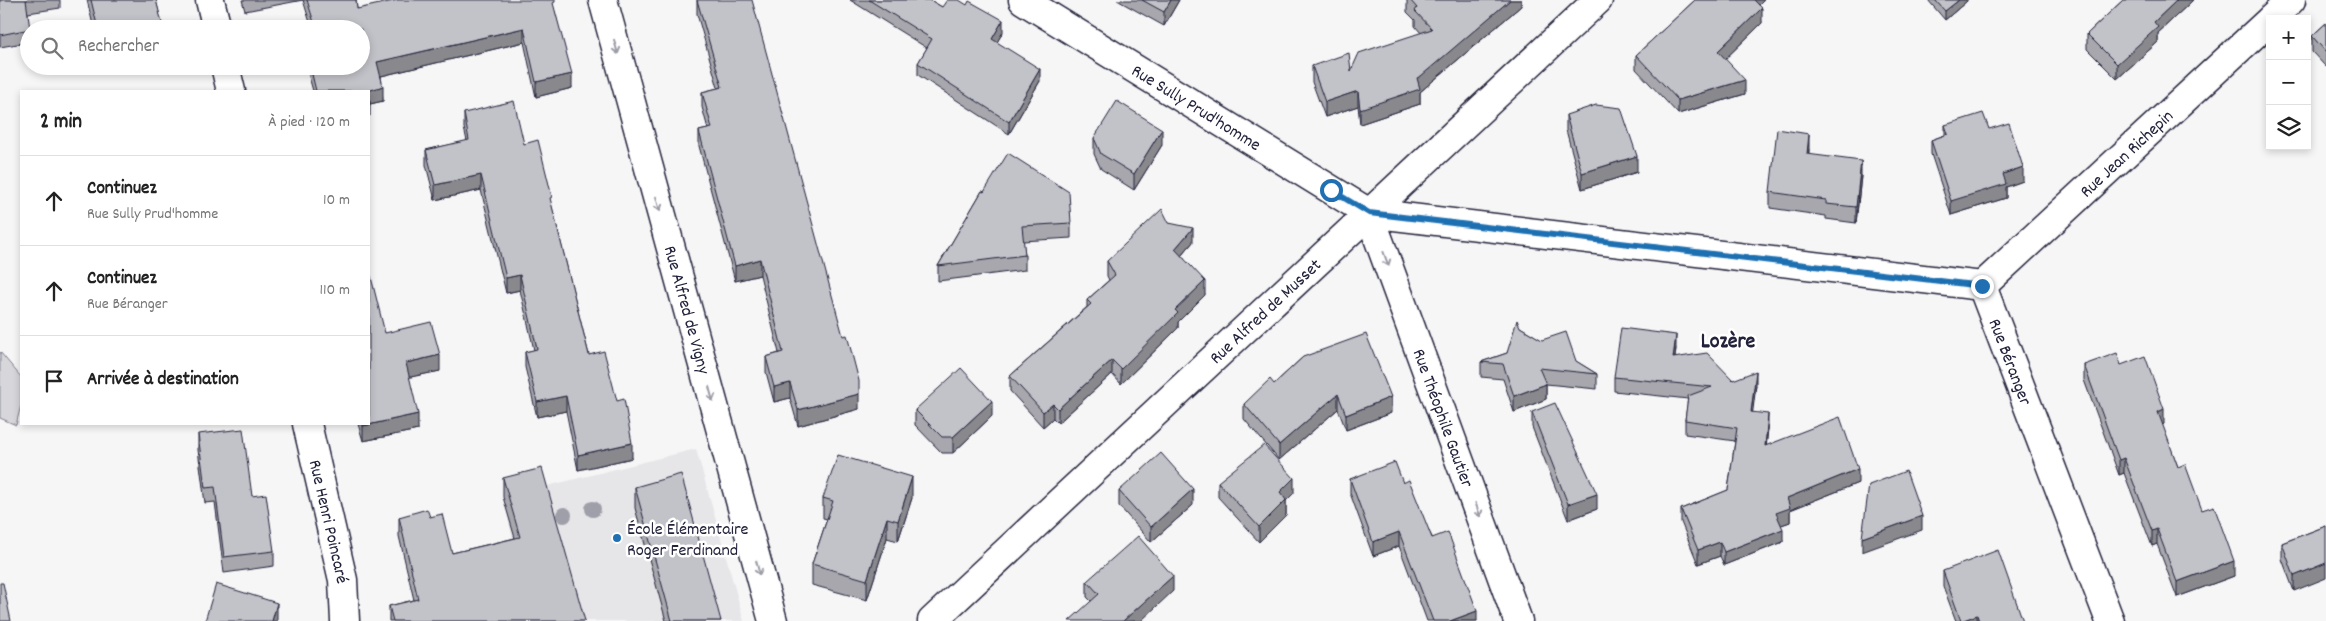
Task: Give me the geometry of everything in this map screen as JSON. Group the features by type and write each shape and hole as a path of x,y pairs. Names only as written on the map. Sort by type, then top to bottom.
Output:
{"street":[{"path":"210,0 215,20"},
{"name":"Rue Alfred de Vigny","path":"603,0 773,621"},
{"name":"Rue Sully Prud'homme","path":"1023,0 1369,213"},
{"name":"Rue Alfred de Musset","path":"932,621 1598,0"},
{"name":"Rue Jean Richepin","path":"2275,15 2292,0"},
{"name":"Rue Jean Richepin","path":"1982,286 2266,23"},
{"path":"227,75 231,90"},
{"path":"1369,213 1982,286"},
{"name":"Rue Théophile Gautier","path":"1369,213 1518,621"},
{"name":"Rue Béranger","path":"1982,286 2110,621"},
{"name":"Rue Henri Poincaré","path":"307,425 343,580 345,621"}],"shaded area":[{"path":"0,352 20,376 20,409 16,425 0,418"},
{"name":"École Élémentaire Roger Ferdinand","path":"696,449 744,621 479,621 522,579 503,497"}],"building":[{"path":"0,0 26,0 29,20 20,20 20,31 0,35"},
{"path":"91,0 156,0 161,20 96,20"},
{"path":"307,0 356,0 357,9 398,0 555,0 553,3 572,74 536,82 524,28 377,62 383,86 370,90 316,90 312,75 370,75 370,20 313,20"},
{"path":"697,0 752,0 843,336 847,335 859,381 859,394 798,410 790,383 774,387 766,357 783,352 760,259 735,266 699,131 712,128 702,92 722,87"},
{"path":"869,0 930,0 942,7 947,0 959,0 967,5 969,1 1003,20 992,39 1040,69 1009,122 918,63 932,39"},
{"path":"1142,0 1171,0 1164,12"},
{"path":"1410,0 1510,0 1417,78 1420,89 1360,109 1358,91 1325,102 1312,66 1349,53 1351,71 1359,53 1432,29 1415,11 1417,8"},
{"path":"1695,0 1754,0 1762,8 1718,51 1745,80 1678,100 1636,55"},
{"path":"1935,0 1959,0 1945,11"},
{"path":"2123,0 2177,0 2154,22 2158,27 2117,64 2087,34"},
{"path":"2326,23 2326,52 2312,36"},
{"path":"514,101 524,144 538,140 552,197 550,198 589,355 604,351 617,401 624,399 632,443 578,455 566,396 537,402 525,352 537,349 520,275 506,278 481,175 435,185 426,150 469,140 464,113"},
{"path":"1117,101 1162,129 1134,174 1101,154 1094,138"},
{"path":"1596,105 1621,108 1637,156 1582,173 1566,115"},
{"path":"1983,113 1989,129 2009,123 2023,167 2003,174 2006,184 1951,201 1931,140 1948,134 1945,125"},
{"path":"1777,129 1809,134 1807,154 1861,161 1856,207 1826,204 1826,200 1770,192"},
{"path":"1008,153 1069,192 1071,223 1022,226 1025,255 938,266 982,191 984,192"},
{"path":"1162,209 1169,223 1193,228 1175,249 1205,281 1175,310 1178,313 1121,369 1112,360 1058,409 1053,404 1043,412 1010,376 1091,304 1087,300 1115,275 1107,261"},
{"path":"370,273 385,333 431,322 440,355 406,363 418,414 370,424"},
{"path":"1517,320 1520,327 1542,340 1566,332 1576,361 1597,374 1539,368 1546,384 1514,396 1503,364 1481,362 1507,353"},
{"path":"1621,328 1676,335 1673,358 1707,353 1733,380 1756,371 1751,412 1768,414 1765,446 1840,417 1858,469 1787,498 1790,508 1776,513 1783,529 1724,552 1720,542 1698,550 1681,509 1728,490 1737,428 1685,420 1688,396 1712,387 1614,377"},
{"path":"1366,334 1391,397 1346,415 1338,394 1279,445 1244,404 1270,379 1274,384 1303,357"},
{"path":"2117,353 2121,365 2145,356 2164,409 2158,412 2178,467 2185,464 2202,510 2214,506 2234,561 2177,582 2157,529 2152,531 2124,458 2119,460 2084,365"},
{"path":"961,368 992,401 953,437 942,437 915,410"},
{"path":"1555,403 1597,494 1568,504 1532,412"},
{"path":"243,429 252,496 266,494 274,551 224,557 215,487 205,488 198,434"},
{"path":"1264,445 1294,478 1280,492 1286,500 1259,527 1218,482"},
{"path":"1161,453 1193,489 1151,527 1119,491"},
{"path":"838,455 912,477 898,521 887,518 867,580 812,564 833,501 823,498"},
{"path":"1395,462 1403,483 1409,480 1432,538 1448,532 1477,611 1450,621 1433,621 1399,532 1373,542 1350,479"},
{"path":"542,468 585,621 393,621 389,606 418,599 399,517 427,509 430,517 442,514 452,553 520,537 503,478"},
{"path":"1906,471 1922,516 1862,538 1869,485"},
{"path":"681,474 721,621 672,621 635,487"},
{"path":"2326,526 2326,563 2294,576 2282,543"},
{"path":"1138,536 1173,576 1123,621 1069,621 1099,594 1087,581"},
{"path":"1998,550 2023,621 1979,621 1977,615 1961,621 1943,571"},
{"path":"0,583 3,583 11,621 0,621"},
{"path":"216,584 277,603 272,621 205,621"}],"place":[{"name":"École Élémentaire Roger Ferdinand","path":"617,538"}],"district":[{"name":"Lozère","path":"1728,339"}],"route":[{"path":"1331,190 1369,213 1982,286"}]}
